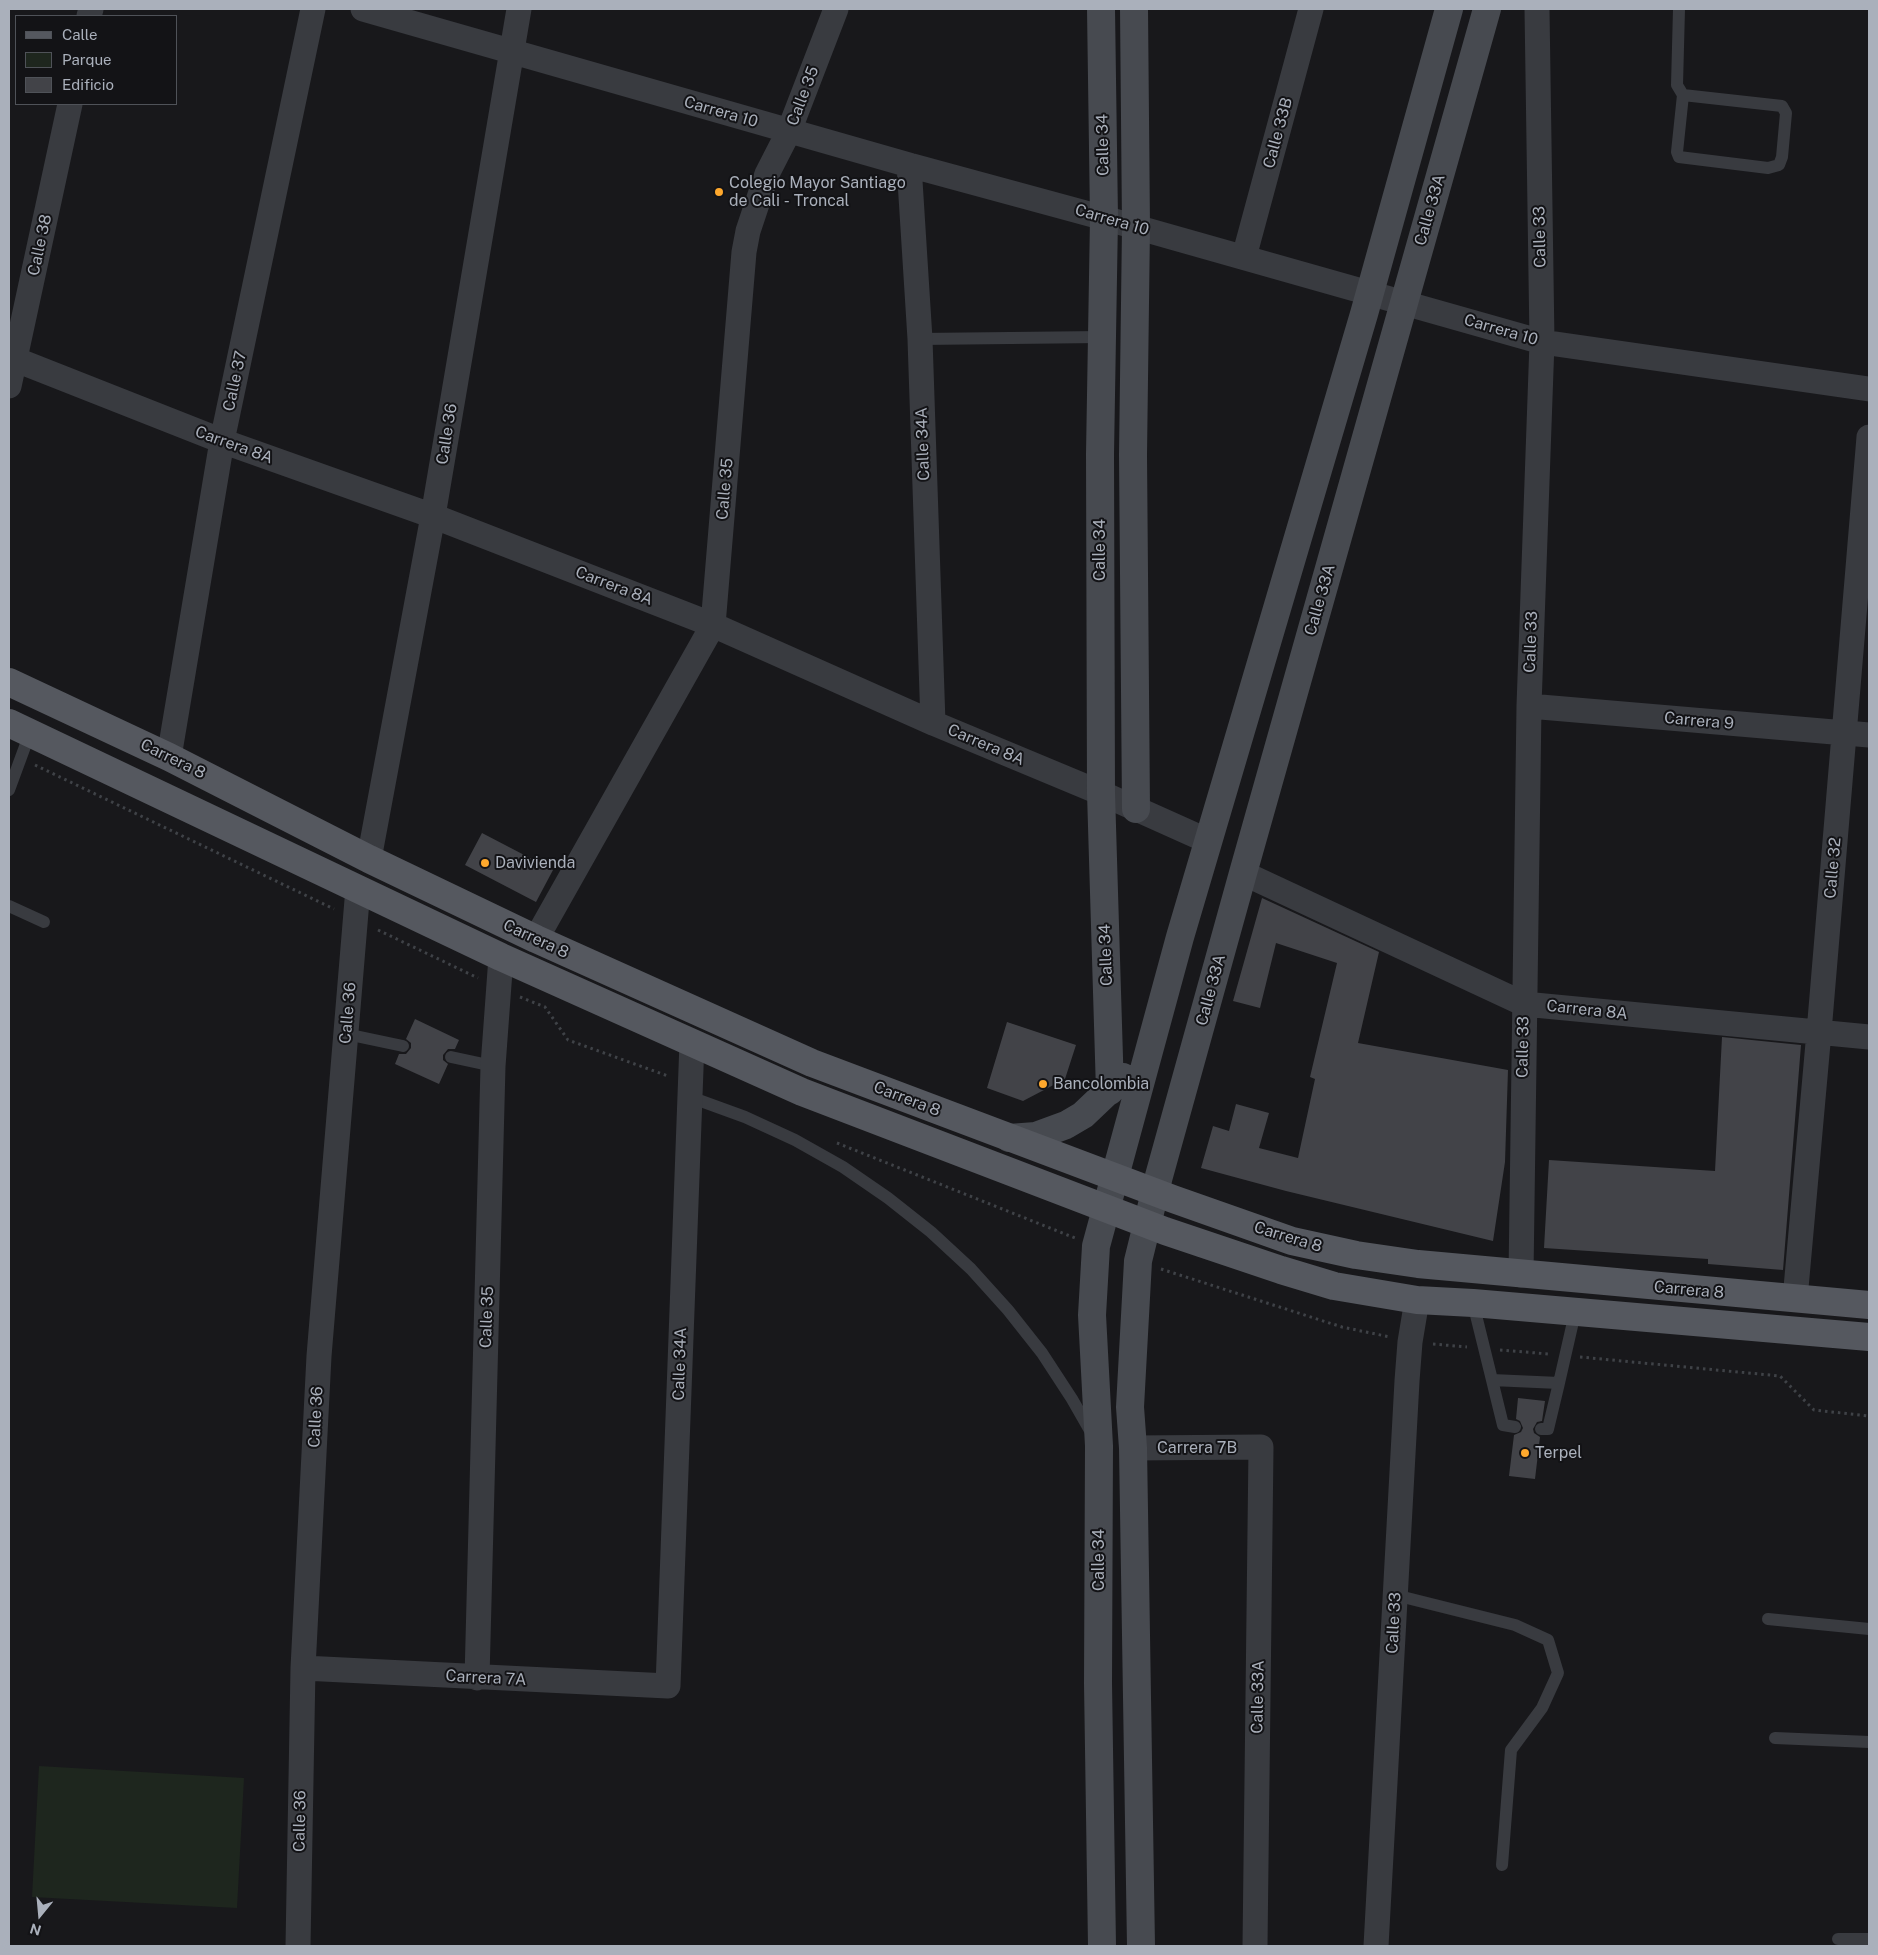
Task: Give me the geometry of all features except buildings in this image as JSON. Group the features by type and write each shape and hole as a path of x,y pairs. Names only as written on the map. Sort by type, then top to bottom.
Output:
{"main road":[{"name":"Calle 34","path":"1101,9 1104,218 1100,454 1101,793 1110,1091"},
{"name":"Calle 34","path":"1134,9 1136,227 1133,454 1136,809"},
{"path":"1146,1224 1134,1205 1122,1179 1154,1034 1180,937 1370,293 1448,9"},
{"name":"Calle 33A","path":"1155,1192 1487,9"},
{"path":"1100,454 1133,454"},
{"name":"Carrera 8","path":"9,682 169,756 368,859 536,939 812,1063 1155,1192 1292,1240 1356,1255 1418,1264 1869,1306"},
{"name":"Carrera 8","path":"20,738 358,888 502,957 802,1092 1107,1210 1281,1270 1334,1286 1417,1300 1473,1303 1869,1337"},
{"path":"1122,1179 1184,978 1180,937"},
{"path":"1009,1138 1036,1136 1066,1125 1083,1115 1124,1076 1154,1034"},
{"name":"Calle 34","path":"1102,1946 1098,1683 1099,1446 1092,1315 1096,1246 1107,1210 1122,1179"},
{"path":"1141,1946 1130,1407 1138,1261 1155,1192"},
{"path":"1098,1683 1136,1683"}],"street":[{"name":"Calle 37","path":"169,756 222,441 313,9"},
{"name":"Carrera 10","path":"363,9 909,165 1244,257 1542,342 1869,389"},
{"name":"Calle 36","path":"368,859 434,516 519,9"},
{"name":"Calle 35","path":"536,939 713,625 744,252 748,231 767,174 789,131 836,9"},
{"name":"Calle 33B","path":"1244,257 1311,9"},
{"name":"Calle 33","path":"1521,1275 1528,706 1542,342 1537,9"},
{"name":"Calle 38","path":"9,386 12,358 70,105"},
{"name":"Calle 34A","path":"909,165 920,339 933,723"},
{"name":"Carrera 8A","path":"12,358 222,441 434,516 713,625 933,723 1101,793 1208,841"},
{"name":"Calle 32","path":"1795,1299 1820,1032 1869,437"},
{"name":"Carrera 9","path":"1528,706 1869,735"},
{"name":"Carrera 8A","path":"1243,874 1524,1004 1869,1037"},
{"name":"Calle 36","path":"298,1946 303,1668 319,1356 358,888"},
{"name":"Calle 35","path":"477,1678 493,1066 502,957"},
{"name":"Calle 34A","path":"668,1686 692,1042"},
{"name":"Calle 33","path":"1376,1946 1407,1381 1410,1342 1417,1300"},
{"name":"Carrera 7B","path":"1132,1448 1261,1447"},
{"name":"Calle 33A","path":"1255,1946 1261,1447"},
{"name":"Carrera 7A","path":"303,1668 668,1686"}],"lane":[{"path":"1679,9 1677,85 1682,96 1676,152 1679,157 1768,168 1779,165 1782,157 1786,114 1782,106 1682,96"},
{"path":"920,339 1101,337"},
{"path":"9,790 20,738"},
{"path":"9,906 44,922"},
{"path":"346,1034 403,1046"},
{"path":"451,1057 493,1066"},
{"path":"690,1097 745,1116 843,1167 888,1198 931,1232 971,1269 1008,1310 1047,1360 1099,1446"},
{"path":"1473,1303 1503,1425 1515,1427"},
{"path":"1541,1429 1548,1429 1576,1313"},
{"path":"1492,1380 1559,1383"},
{"path":"1395,1595 1515,1625 1548,1640 1558,1673 1542,1708 1511,1750 1502,1865"},
{"path":"1768,1619 1869,1629"},
{"path":"1775,1738 1869,1742"},
{"path":"1838,1940 1869,1939"}],"path":[{"path":"20,738 356,920 499,987"},
{"path":"1780,1376 1814,1410 1869,1416"}],"green space":[{"path":"39,1766 244,1778 237,1908 32,1897"}],"place":[{"name":"Colegio Mayor Santiago de Cali - Troncal","path":"719,192"},
{"name":"Davivienda","path":"485,863"},
{"name":"Bancolombia","path":"1043,1084"},
{"name":"Terpel","path":"1525,1453"}]}
